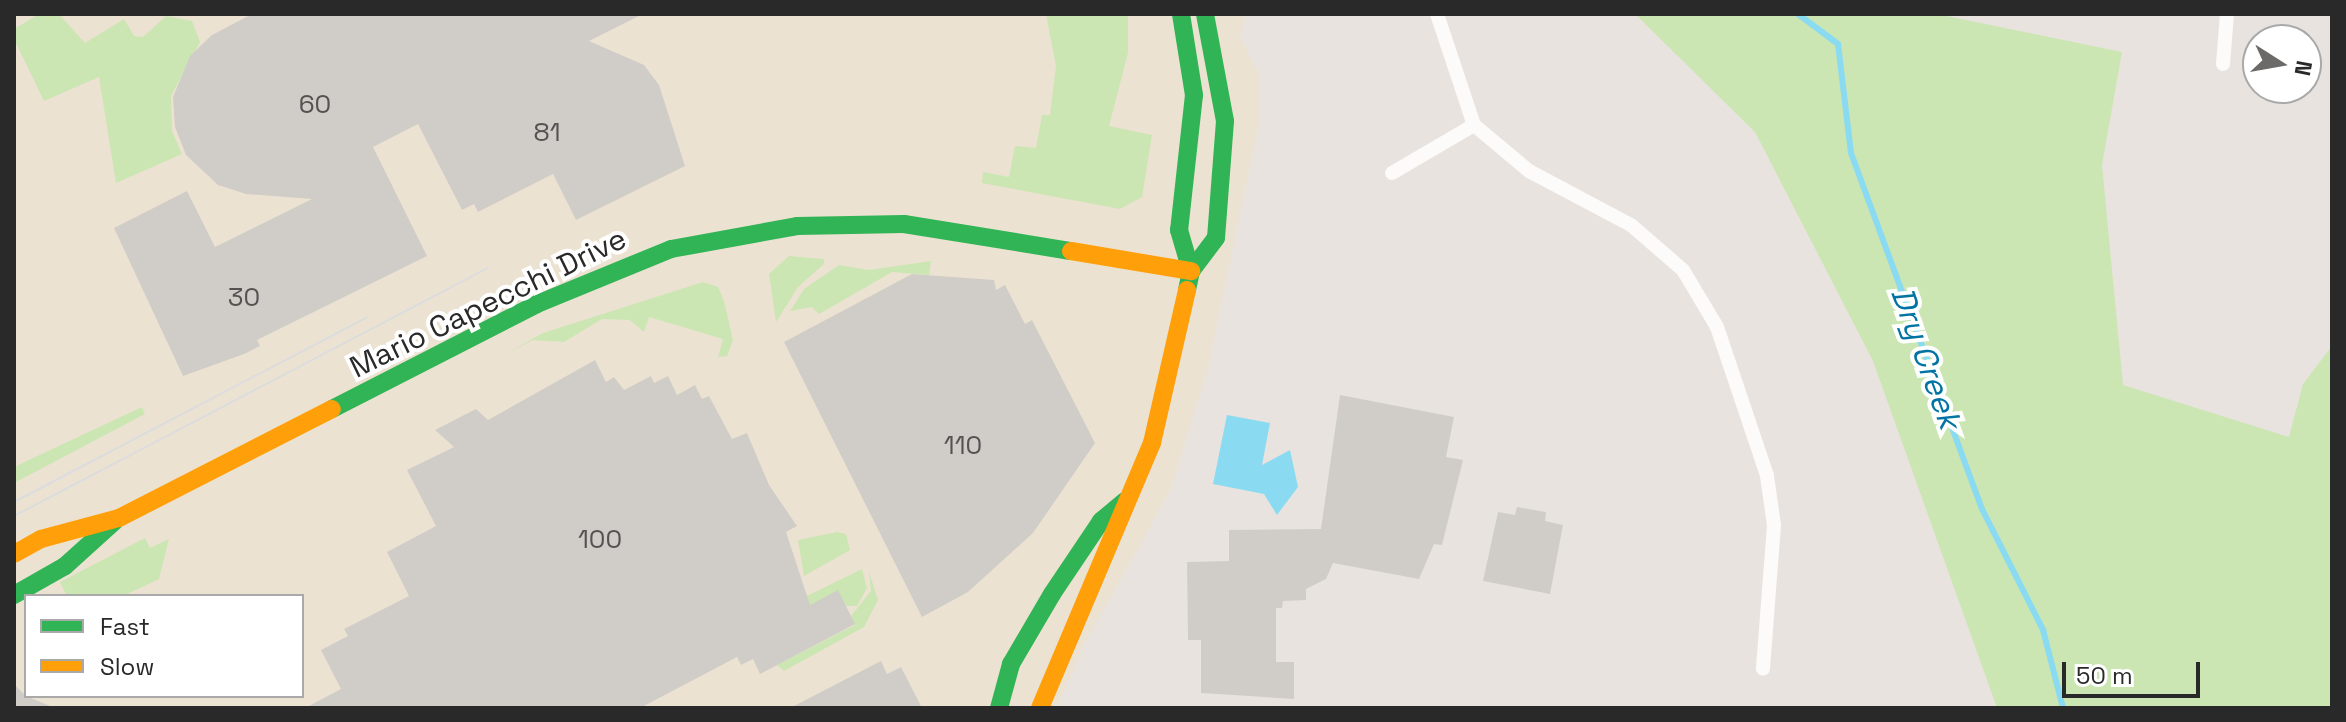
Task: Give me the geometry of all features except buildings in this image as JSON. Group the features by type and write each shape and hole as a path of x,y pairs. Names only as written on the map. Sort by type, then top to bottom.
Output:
{"main road":[{"path":"1181,14 1194,95 1179,230 1191,271"},
{"path":"1040,708 1160,417 1191,271 1216,238 1225,182 1222,88 1205,14"},
{"name":"Mario Capecchi Drive","path":"14,554 41,539 119,518 537,304 671,249 797,226 904,224 1191,271"},
{"path":"999,708 1011,664 1052,594 1101,521 1126,500"},
{"name":"Mario Capecchi Drive","path":"14,595 65,566 119,518"}],"street":[{"path":"1437,14 1474,125 1529,171 1631,225 1683,270 1717,327 1767,476 1774,525 1763,669"},
{"path":"2223,64 2227,14"},
{"path":"1392,173 1474,125"}],"shaded area":[{"path":"14,14 1246,14 1240,37 1260,77 1259,122 1209,364 1171,489 1084,645 1057,708 14,708"}],"green space":[{"path":"39,14 59,14 85,43 124,19 134,36 143,37 166,16 192,21 200,42 171,96 172,131 182,154 116,183 99,77 44,101 14,39 14,29"},
{"path":"1046,14 1128,14 1128,53 1109,126 1152,135 1142,197 1120,209 982,183 983,172 1009,177 1015,146 1036,148 1042,115 1050,115 1056,66"},
{"path":"1635,14 1937,14 2122,52 2102,165 2123,385 2289,437 2303,384 2332,346 2332,708 1997,708 1873,361 1755,132"},
{"path":"789,256 824,259 824,264 798,287 776,322 769,274"},
{"path":"931,261 929,275 892,272 819,314 812,307 790,311 804,289 839,265 869,270"},
{"path":"703,282 718,287 724,301 733,340 727,356 718,357 723,339 649,317 644,332 630,320 602,319 564,342 533,340 502,356 543,333"},
{"path":"142,407 145,414 14,483 14,467"},
{"path":"837,532 846,534 850,550 804,576 798,540"},
{"path":"145,538 150,548 169,539 159,579 127,594 66,594 60,582"},
{"path":"862,569 867,588 857,606 810,605 805,597"},
{"path":"869,572 878,600 864,627 784,671 777,665 855,625 851,616 871,591"}],"water":[{"path":"1227,415 1270,423 1262,465 1290,450 1298,487 1277,515 1264,494 1213,484"}],"waterway":[{"name":"Dry Creek","path":"1798,14 1838,44 1851,153 1982,509 2043,630 2063,708"}],"tram line":[{"path":"14,516 488,268"},
{"path":"14,502 368,317"}],"traffic: fast":[{"path":"1181,14 1194,95 1179,230 1191,271"},
{"path":"1187,290 1191,271 1216,238 1225,121 1205,14"},
{"path":"332,409 537,304 671,249 797,226 904,224 1071,251"},
{"path":"999,708 1011,664 1052,594 1101,521 1125,501"},
{"path":"14,595 65,566 115,521"}],"traffic: slow":[{"path":"1071,251 1191,271"},
{"path":"1040,708 1152,443 1187,290"},
{"path":"14,554 41,539 119,518 332,409"}]}
